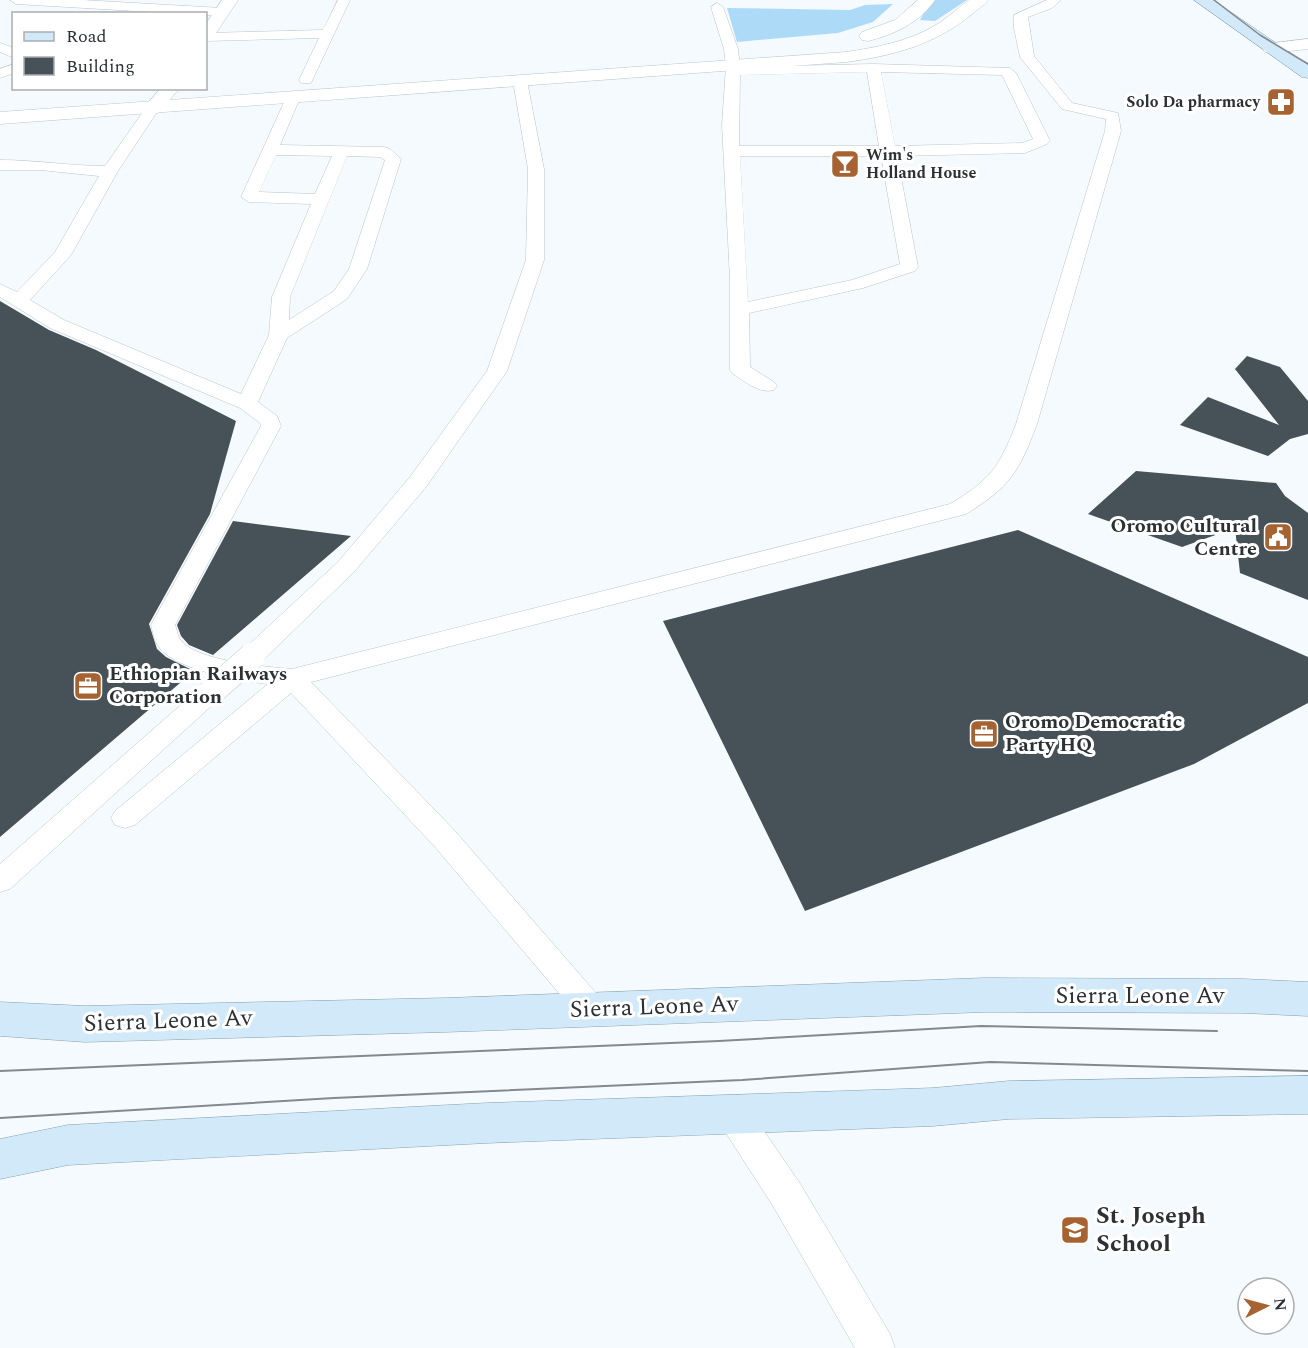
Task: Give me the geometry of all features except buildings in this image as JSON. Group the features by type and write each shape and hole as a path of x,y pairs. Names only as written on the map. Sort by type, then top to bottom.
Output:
{"main road":[{"path":"0,118 152,109 520,81 732,62 862,38 890,30 918,13 927,0"},
{"path":"207,87 306,80 846,57 889,50 918,41 944,27 980,0"},
{"path":"1202,0 1308,73"},
{"path":"1286,32 1307,45"},
{"path":"1271,48 1307,45"},
{"path":"57,96 155,90"},
{"name":"Sierra Leone Av","path":"0,1019 85,1024 985,995 1244,996 1308,999"},
{"path":"0,1159 68,1145 487,1123 734,1116 933,1107 1009,1100 1308,1095"}],"street":[{"path":"16,0 226,6"},
{"path":"306,80 344,0"},
{"path":"0,289 57,324 247,404 266,416 271,426 163,625 169,644 187,656 234,672 292,678 958,509 979,497 995,483 1006,468 1030,413 1083,240 1113,131 1113,116 1067,106 1027,57 1021,28 1021,15 1031,10 1047,7 1055,0"},
{"path":"207,34 226,6"},
{"path":"717,7 732,62 730,151 740,370 767,386"},
{"path":"207,35 328,34"},
{"path":"730,151 1025,148 1042,141 1009,73 1005,71 732,62"},
{"path":"739,310 857,284 909,267 890,151 873,68"},
{"path":"0,881 252,656 346,567 418,482 497,371 535,260 536,169 520,81"},
{"path":"21,300 62,255 110,171 152,109 170,90"},
{"path":"293,98 249,197 322,199"},
{"path":"270,150 384,152 393,159 358,269 341,296 279,335"},
{"path":"247,404 279,335 281,297 341,152"},
{"path":"0,165 40,165 83,171 110,171"},
{"path":"125,818 292,678"},
{"path":"292,678 445,839 591,1009"},
{"path":"734,1116 786,1194 876,1348"}],"shaded area":[{"path":"931,0 967,0 935,21 920,20"},
{"path":"893,4 873,22 838,33 737,42 727,8 850,10 865,5"}],"tram line":[{"path":"1214,0 1260,35 1308,64"},
{"path":"0,1071 719,1041 981,1026 1217,1031"},
{"path":"0,1118 334,1098 742,1080 990,1062 1308,1071"}],"place":[{"name":"Solo Da pharmacy","path":"1281,102"},
{"name":"Wim's Holland House","path":"845,164"},
{"name":"Oromo Cultural Centre","path":"1278,537"},
{"name":"Ethiopian Railways Corporation","path":"88,686"},
{"name":"Oromo Democratic Party HQ","path":"984,734"},
{"name":"St. Joseph School","path":"1075,1230"}]}
